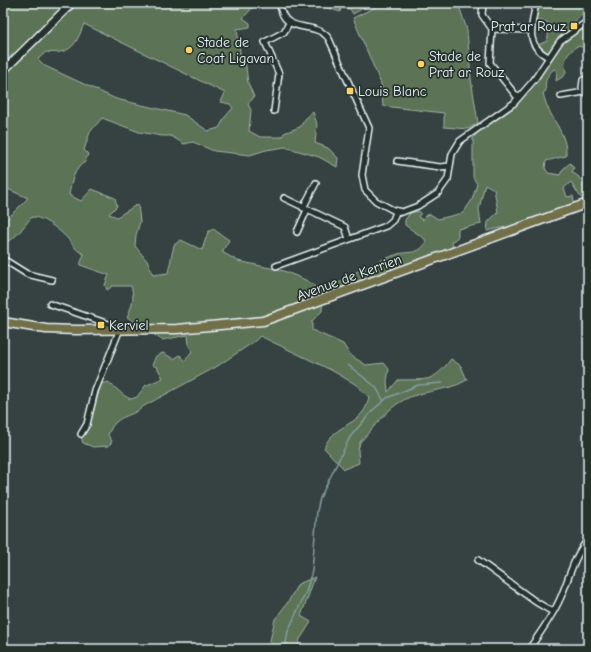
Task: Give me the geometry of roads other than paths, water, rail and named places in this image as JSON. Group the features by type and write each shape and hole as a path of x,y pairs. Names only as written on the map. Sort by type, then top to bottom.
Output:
{"main road":[{"path":"3,71 72,3"},
{"name":"Avenue de Kerrien","path":"3,322 54,329 120,329 190,328 263,321 588,203"},
{"name":"Avenue de Kerrien","path":"3,318 27,326"}],"street":[{"path":"280,3 282,14 289,23 317,30 326,35 372,129 362,172 364,187 370,197 396,212 404,212 414,208 438,193 448,179 452,154 460,141 518,98 534,80 548,57 564,37 582,27 588,21"},
{"path":"483,3 482,15 492,29 490,63 518,98"},
{"path":"536,3 532,30 533,44 548,57"},
{"path":"274,111 279,74 265,42 284,32 289,23"},
{"path":"582,27 588,28"},
{"path":"492,29 532,30"},
{"path":"586,78 582,82 582,88 586,93"},
{"path":"562,96 586,93"},
{"path":"397,161 450,166"},
{"path":"296,232 316,183"},
{"path":"284,198 345,228 349,239"},
{"path":"276,266 389,224 393,220 396,212"},
{"path":"3,259 27,274 52,280"},
{"path":"50,304 109,324 109,329"},
{"path":"81,434 87,424 95,391 120,329"},
{"path":"529,649 553,612 565,588 575,560 588,540"},
{"path":"478,560 536,602 553,612"}],"waterway":[{"path":"348,365 376,387 383,400"},
{"path":"285,649 288,631 306,592 312,571 317,511 320,498 350,437 374,409 387,398 418,385 443,383"}],"place":[{"name":"Prat ar Rouz","path":"574,26"},
{"name":"Stade de Coat Ligavan","path":"189,50"},
{"name":"Stade de Prat ar Rouz","path":"421,64"},
{"name":"Louis Blanc","path":"350,91"},
{"name":"Kerviel","path":"101,325"}]}
